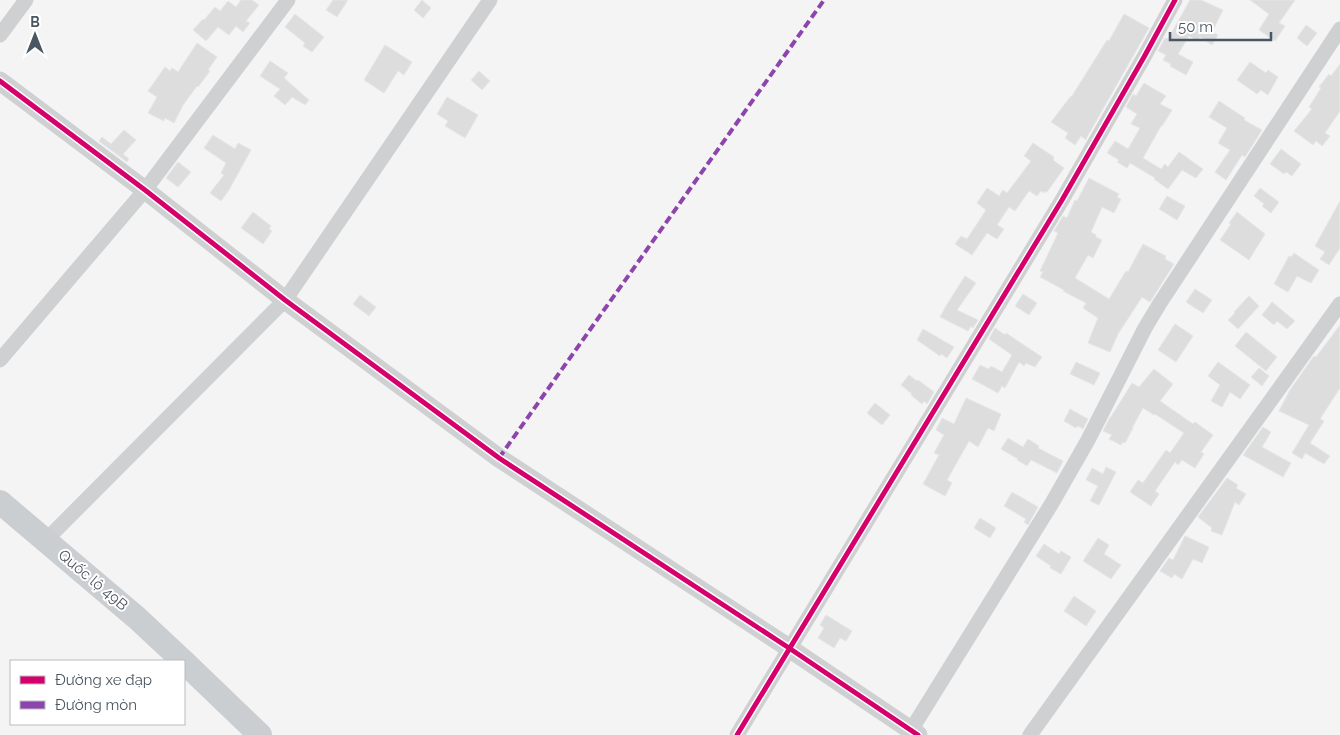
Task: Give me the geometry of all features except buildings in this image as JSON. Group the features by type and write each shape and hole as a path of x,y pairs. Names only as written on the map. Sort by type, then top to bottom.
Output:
{"main road":[{"name":"Quốc lộ 49B","path":"0,502 137,618 181,660"},
{"name":"Quốc lộ 49B","path":"185,664 260,735"}],"street":[{"path":"0,35 26,0"},
{"path":"0,360 145,190 288,0"},
{"path":"45,541 285,300 490,0"},
{"path":"736,735 1062,200 1175,0"},
{"path":"0,81 145,190 285,300 499,458 789,648 912,733 1052,503 1088,440 1145,328 1160,303 1340,29"},
{"path":"1030,735 1340,304"}],"marked path":[{"path":"499,458 824,0"}],"cycle path":[{"path":"737,735 1062,200 1175,0"},
{"path":"0,81 145,190 285,300 499,458 918,735"}]}
